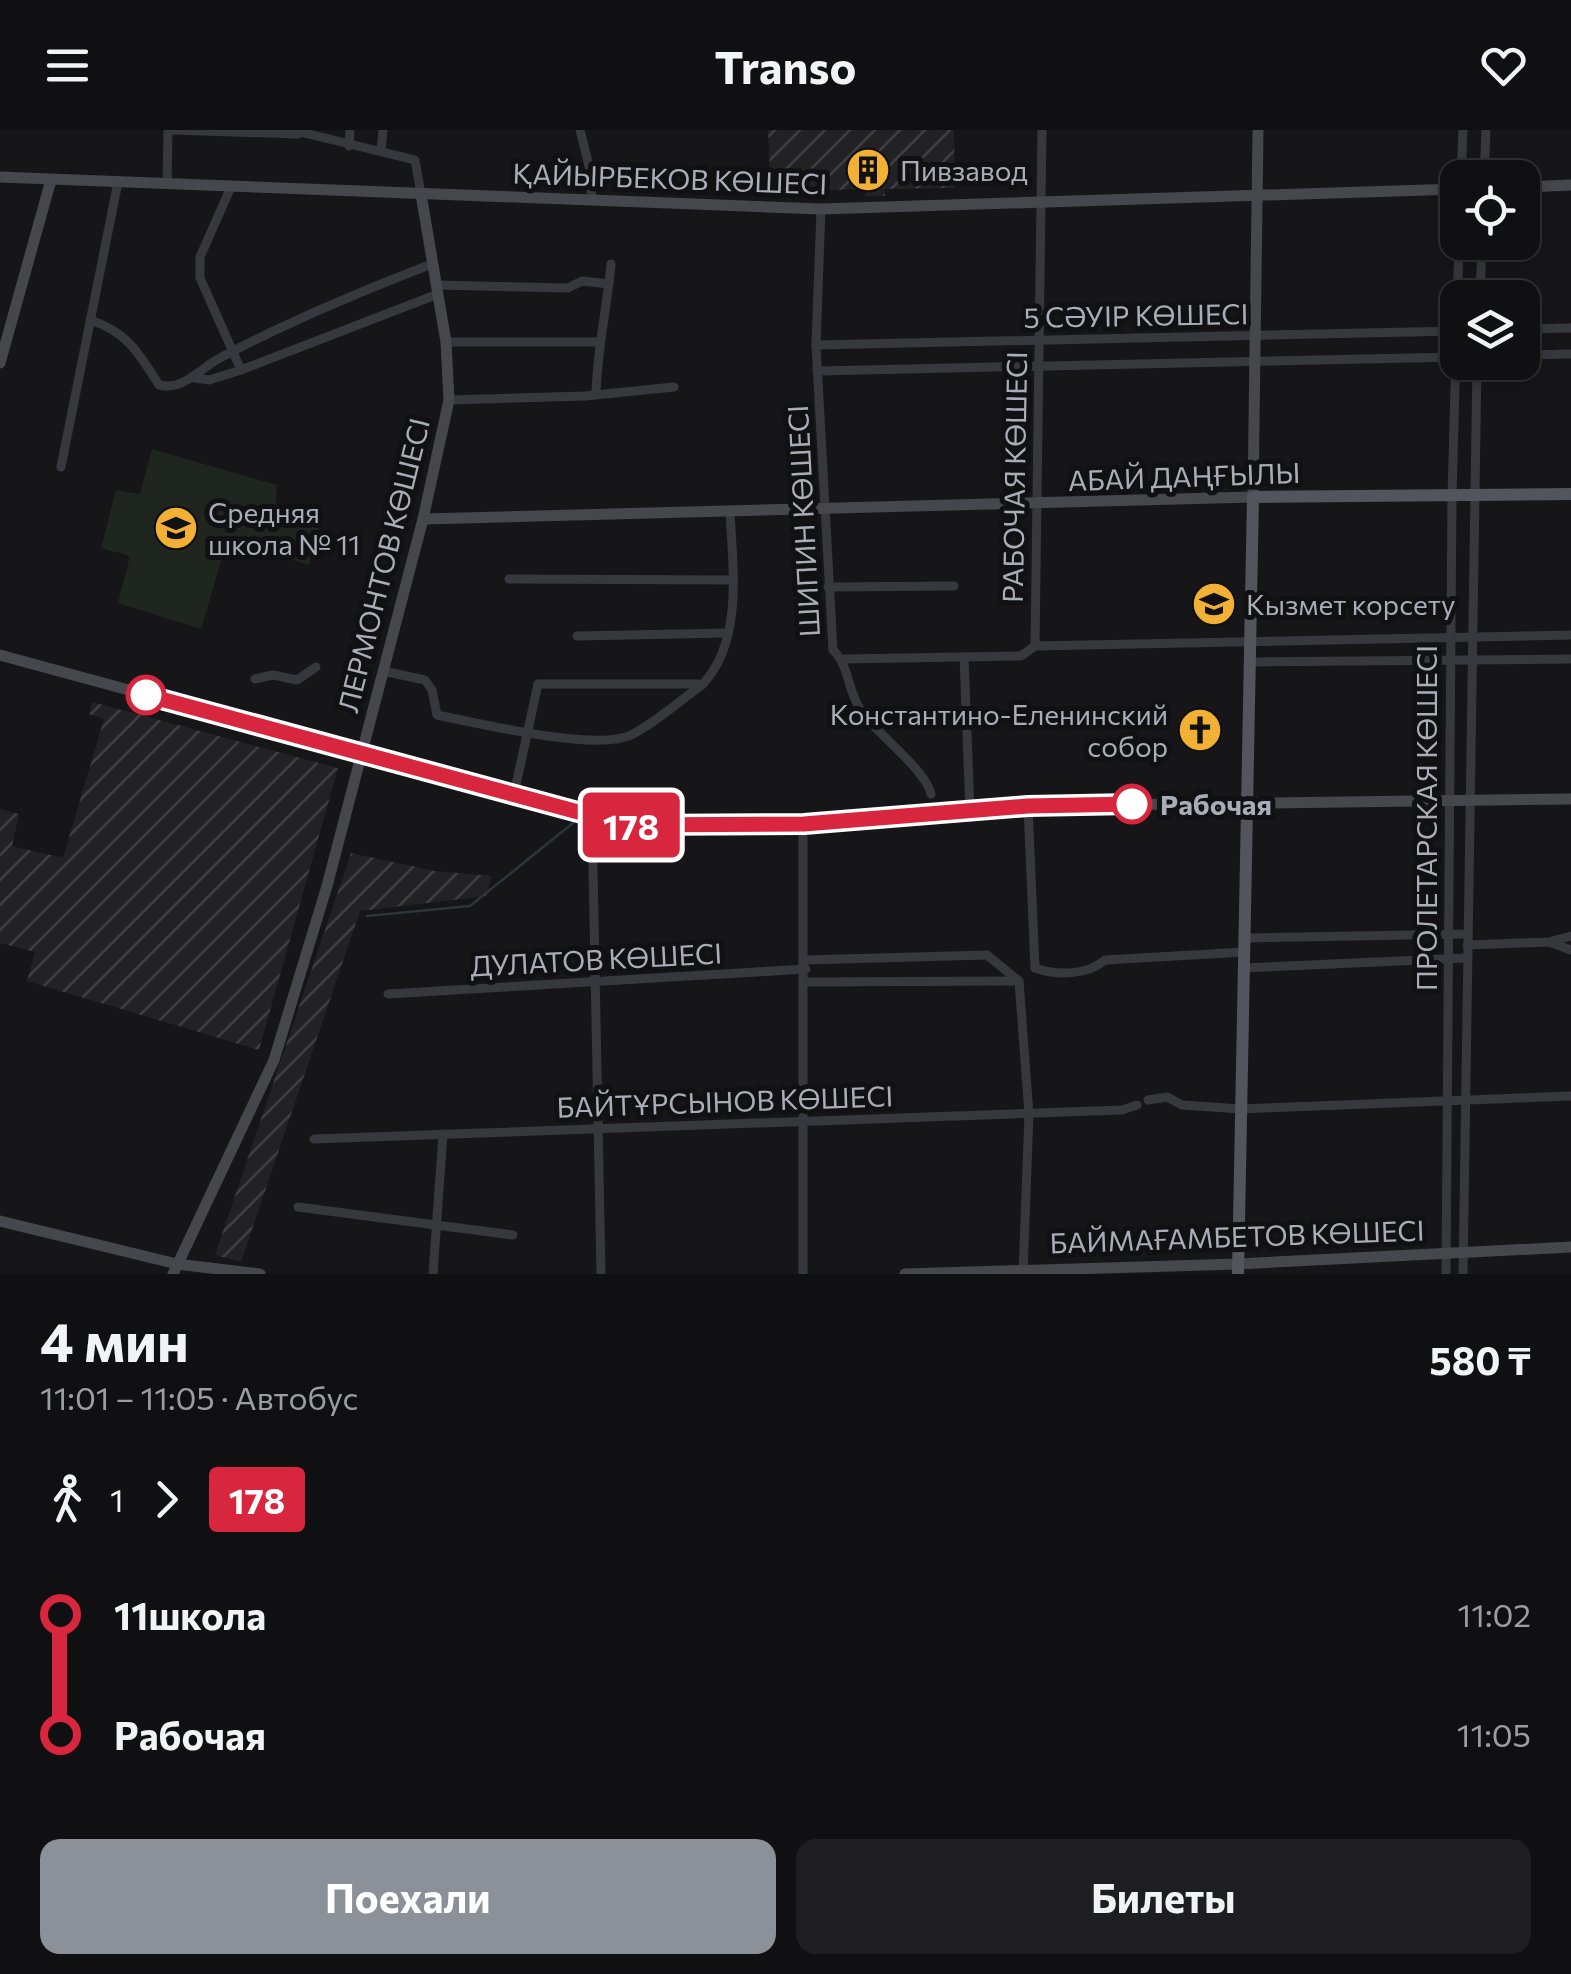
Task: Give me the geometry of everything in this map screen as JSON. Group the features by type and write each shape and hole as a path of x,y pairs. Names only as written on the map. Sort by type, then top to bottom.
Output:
{"main road":[{"name":"АБАЙ ДАҢҒЫЛЫ","path":"1253,497 1571,494"},
{"path":"1238,1269 1253,497"}],"street":[{"path":"167,184 170,130 296,132 415,160 421,194"},
{"path":"349,146 350,130"},
{"path":"381,151 382,130"},
{"path":"580,130 592,178 591,200"},
{"name":"РАБОЧАЯ КӨШЕСІ","path":"1035,646 1042,130"},
{"path":"1253,497 1258,130"},
{"path":"1462,160 1463,130"},
{"path":"1485,160 1486,130"},
{"name":"ҚАЙЫРБЕКОВ КӨШЕСІ","path":"0,177 821,209 1440,190"},
{"path":"0,363 51,180"},
{"path":"61,467 118,182"},
{"path":"1540,186 1571,185"},
{"path":"231,186 200,258 200,278 241,370"},
{"name":"ЛЕРМОНТОВ КӨШЕСІ","path":"175,1269 274,1060 363,753 423,520 449,400 446,342 421,194"},
{"name":"ШИПИН КӨШЕСІ","path":"821,209 816,345 822,511 833,650 843,660 860,710 899,756 924,773 931,794"},
{"path":"90,320 112,327 134,343 158,383 167,387 195,378 233,351 326,304 432,264"},
{"path":"596,394 597,342 606,314 611,264"},
{"path":"195,378 209,380 241,370 437,290 609,284"},
{"path":"1540,329 1571,328"},
{"name":"5 СӘУІР КӨШЕСІ","path":"816,345 1440,331"},
{"path":"446,342 597,342"},
{"path":"1540,355 1571,354"},
{"name":"5 СӘУІР КӨШЕСІ","path":"817,371 1440,357"},
{"name":"ПРОЛЕТАРСКАЯ КӨШЕСІ","path":"1446,1274 1455,380"},
{"name":"ПРОЛЕТАРСКАЯ КӨШЕСІ","path":"1463,1274 1476,380"},
{"path":"449,400 674,387"},
{"name":"АБАЙ ДАҢҒЫЛЫ","path":"423,520 1253,497"},
{"path":"383,671 425,680 431,686 437,714 526,733 628,737 718,668 728,632 733,580 730,513"},
{"path":"509,579 733,580"},
{"path":"828,586 954,586"},
{"path":"578,636 728,632"},
{"path":"843,660 1021,656 1035,646 1250,638 1571,635"},
{"path":"0,655 626,825 804,824 1028,806 1571,799"},
{"path":"964,657 970,811"},
{"path":"1250,662 1571,659"},
{"path":"255,679 274,675 297,680 316,667"},
{"path":"514,794 536,688 542,682 702,684"},
{"path":"1023,1272 1028,1114 1028,806"},
{"path":"592,816 602,1274"},
{"path":"804,824 804,1274"},
{"path":"806,982 1093,970 1106,960 1244,945 1448,934 1467,940 1550,942 1571,936"},
{"path":"1550,942 1571,950"},
{"name":"ДУЛАТОВ КӨШЕСІ","path":"388,994 987,955 1027,975"},
{"path":"1244,968 1466,958"},
{"path":"1148,1100 1167,1098 1182,1105 1241,1109 1447,1104 1571,1096"},
{"name":"БАЙТҰРСЫНОВ КӨШЕСІ","path":"314,1138 1028,1114 1138,1106"},
{"path":"433,1274 442,1134"},
{"path":"298,1207 513,1235"},
{"path":"0,1221 175,1269 260,1274"},
{"name":"БАЙМАҒАМБЕТОВ КӨШЕСІ","path":"905,1274 1238,1269 1571,1246"}],"shaded area":[{"path":"768,130 954,130 955,188 885,189 885,196 866,196 865,189 771,192"},
{"path":"152,449 277,485 276,503 322,515 309,565 227,541 201,629 118,603 130,556 101,548 116,490 140,494"},
{"path":"92,702 338,768 259,1050 27,981 35,952 0,943 0,809 19,814 12,846 63,858 104,719 89,714"},
{"path":"351,853 435,871 492,876 486,896 360,911 241,1262 215,1255"}],"waterway":[{"path":"367,916 470,906 573,823"}],"bus line":[{"name":"178","path":"146,695 626,825 804,824 1028,806 1132,804"}],"place":[{"name":"Пивзавод","path":"868,170"},
{"name":"Средняя школа № 11","path":"176,528"},
{"name":"Кызмет корсету","path":"1214,604"},
{"name":"Константино-Еленинский собор","path":"1200,730"},
{"name":"Рабочая","path":"1132,804"}]}
